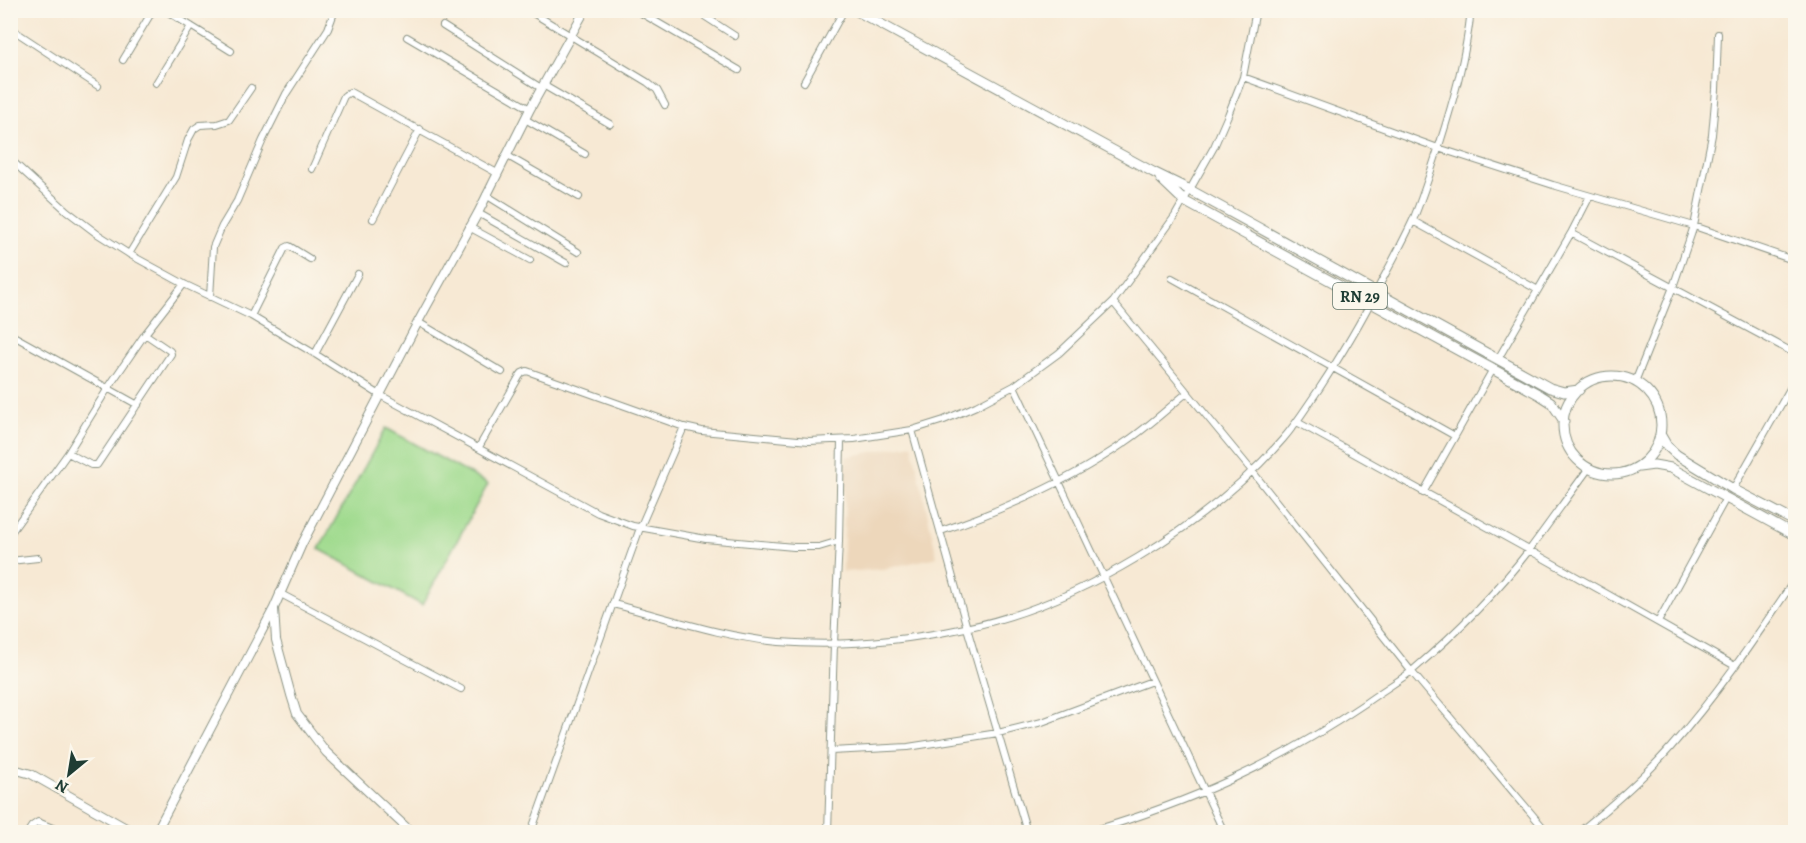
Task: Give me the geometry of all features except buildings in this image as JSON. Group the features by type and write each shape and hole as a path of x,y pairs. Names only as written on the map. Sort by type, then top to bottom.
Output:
{"main road":[{"name":"RN 29","path":"855,10 870,13 1154,172 1377,291 1551,388 1564,392 1579,390"},
{"path":"156,832 274,608 302,544 418,322 478,213 542,86 584,11"},
{"name":"RN 29","path":"1154,172 1184,201 1551,402 1564,421"},
{"path":"1616,377 1635,382 1646,390 1659,413 1660,434 1654,451 1646,460 1629,471 1613,474 1589,468 1571,451 1566,440 1564,421 1567,407 1579,390 1590,382 1616,377"},
{"path":"1660,434 1667,446 1677,455 1733,489 1796,522"},
{"path":"1636,467 1654,465 1671,468 1796,536"},
{"path":"274,608 276,640 297,714 326,752 411,832"},
{"path":"10,771 16,770 32,774 134,832"}],"street":[{"path":"123,60 153,10"},
{"path":"165,10 231,51"},
{"path":"210,297 213,247 222,226 237,201 286,94 328,30 335,10"},
{"path":"528,10 647,82 657,90 665,105"},
{"path":"636,10 739,70"},
{"path":"695,10 735,36"},
{"path":"804,82 844,10"},
{"path":"479,447 519,377 526,371 684,427 702,431 798,440 841,440 912,430 955,415 1014,386 1059,353 1113,302 1165,231 1214,147 1243,77 1256,10"},
{"path":"614,604 728,635 778,642 834,644 905,639 967,628 1042,604 1103,577 1187,525 1252,471 1297,422 1372,302 1413,221 1438,148 1451,108 1468,38 1471,10"},
{"path":"156,83 190,26"},
{"path":"443,26 610,124"},
{"path":"10,28 98,86"},
{"path":"1635,382 1674,287 1694,226 1712,135 1718,34"},
{"path":"407,37 530,109"},
{"path":"1243,77 1438,148 1694,226 1796,261"},
{"path":"129,254 176,177 194,129 200,125 217,124 229,120 251,87"},
{"path":"312,169 344,96 350,92 497,173"},
{"path":"525,119 585,154"},
{"path":"373,219 420,129"},
{"path":"506,155 579,197"},
{"path":"10,159 67,211 129,254 184,284 251,316 380,395 598,513 640,528 756,545 819,546 839,541"},
{"path":"486,195 578,252"},
{"path":"1498,359 1590,196"},
{"path":"478,213 566,263"},
{"path":"1413,221 1538,290"},
{"path":"470,227 530,260"},
{"path":"1571,233 1796,354"},
{"path":"251,316 285,248 289,246 310,259"},
{"path":"315,354 358,274"},
{"path":"1172,278 1455,436"},
{"path":"10,534 68,453 108,388 184,284"},
{"path":"1113,302 1252,471 1411,671 1547,832"},
{"path":"418,322 502,372"},
{"path":"10,334 138,405"},
{"path":"68,453 91,465 97,465 138,405 171,354 146,334"},
{"path":"1423,493 1493,369"},
{"path":"1733,489 1796,378"},
{"path":"1014,386 1224,832"},
{"path":"941,531 988,514 1059,482 1129,440 1188,392"},
{"path":"1297,422 1735,666"},
{"path":"531,832 640,528 684,427"},
{"path":"912,430 1027,832"},
{"path":"828,832 841,440"},
{"path":"1089,832 1204,793 1257,769 1336,723 1411,671 1484,601 1529,550 1589,468"},
{"path":"1658,622 1726,498"},
{"path":"10,561 38,558"},
{"path":"1579,832 1633,785 1670,748 1735,666 1796,579"},
{"path":"279,593 461,689"},
{"path":"831,751 908,747 998,733 1042,722 1152,681"},
{"path":"28,832 38,822 62,832"}],"shaded area":[{"path":"912,444 937,557 883,569 843,572 846,457"}],"green space":[{"path":"386,428 488,484 422,605 319,549"}]}
